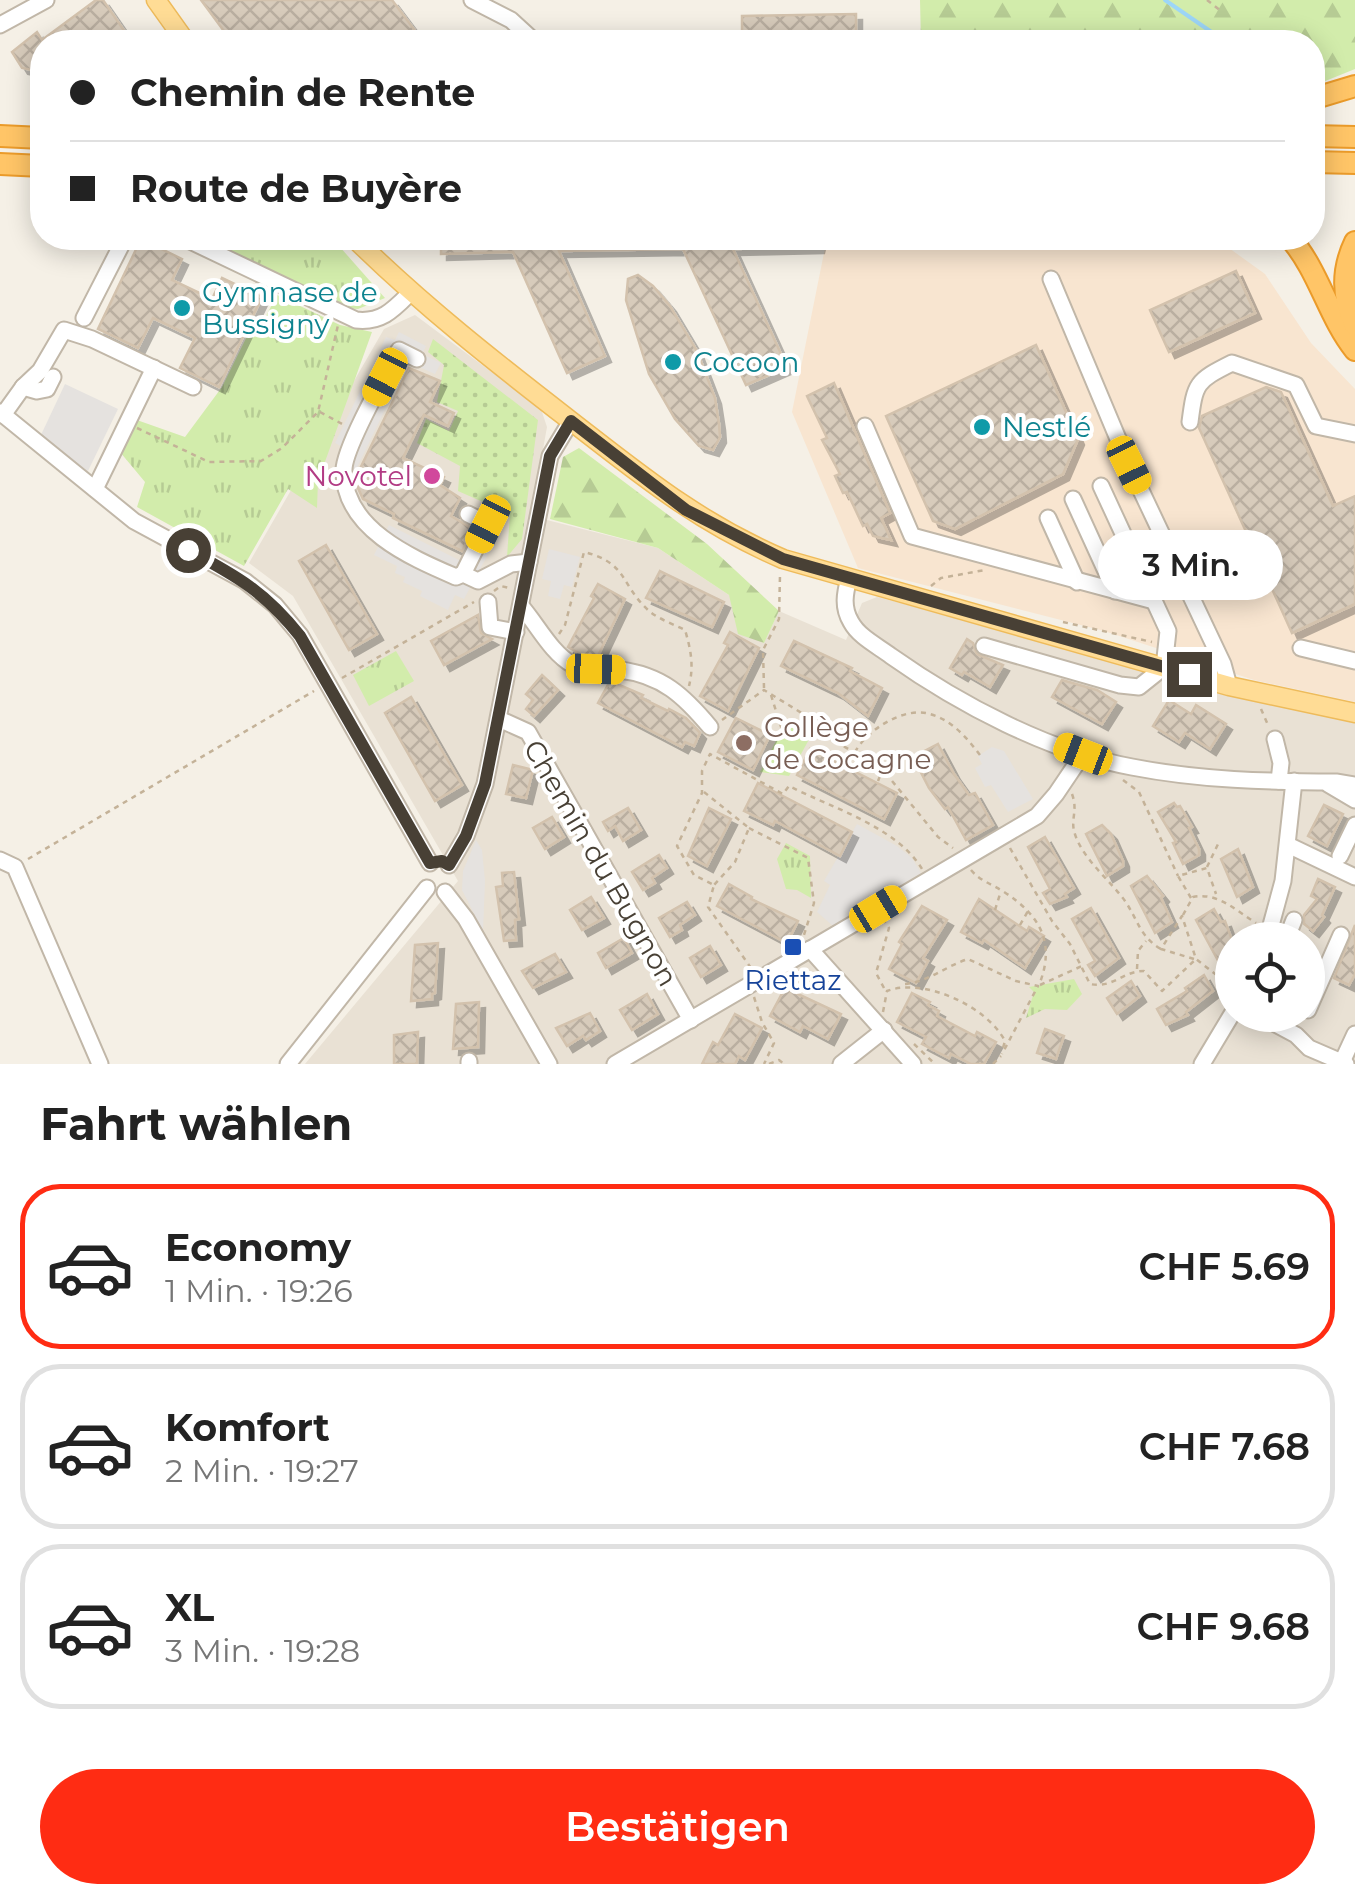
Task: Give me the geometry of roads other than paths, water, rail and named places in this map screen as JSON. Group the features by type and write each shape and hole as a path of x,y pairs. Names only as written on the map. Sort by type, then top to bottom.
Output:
{"highway":[{"path":"1325,96 1355,86"},
{"path":"0,136 30,137"},
{"path":"1325,136 1355,137"},
{"path":"1325,162 1355,163"},
{"path":"0,164 30,165"},
{"path":"1355,242 1348,258 1345,284 1355,324"},
{"path":"1298,250 1355,350"}],"main road":[{"path":"156,0 177,30"},
{"path":"367,250 474,348 710,525 783,559 848,578 1230,686 1355,713"}],"street":[{"path":"0,25 46,0"},
{"path":"472,0 521,30"},
{"path":"84,318 119,250"},
{"path":"209,250 356,320 377,320 389,314 411,292"},
{"path":"1051,279 1129,465 1230,686"},
{"path":"193,387 92,339 64,330 40,371 2,414 134,520 245,581 276,605 330,683 430,863"},
{"path":"417,359 398,350 344,468 348,497 380,539 456,577 463,574 490,520 468,514"},
{"path":"1190,422 1192,392 1204,376 1232,363 1296,385 1316,426 1355,434"},
{"path":"95,489 154,368"},
{"path":"23,387 36,392 47,389 53,377"},
{"path":"449,865 466,836 485,784 550,456 571,421"},
{"path":"865,426 912,536 1154,602"},
{"path":"984,646 1138,687 1164,667 1168,631 1102,486"},
{"path":"1073,499 1115,591"},
{"path":"1048,518 1076,582"},
{"path":"463,574 478,581 512,564 530,562"},
{"path":"848,578 845,608 864,636 915,672 993,717 1083,754 1129,767 1204,778 1355,785"},
{"path":"488,602 490,626 516,632"},
{"path":"521,606 562,658 577,667 643,675 686,698 710,727"},
{"path":"1300,648 1355,661"},
{"name":"Chemin du Bugnon","path":"499,719 528,732 691,1020"},
{"path":"1268,922 1282,884 1288,845 1287,781 1275,740"},
{"path":"614,1064 806,946 1037,816 1083,754"},
{"path":"1324,782 1355,800"},
{"path":"1340,856 1355,825"},
{"path":"1288,845 1355,877"},
{"path":"442,861 449,865 454,880 445,892 435,893 427,888 422,878 430,863 442,861"},
{"path":"8,864 100,1064"},
{"path":"292,1062 427,888"},
{"path":"445,892 466,919 549,1064"},
{"path":"1325,970 1341,935"},
{"path":"806,946 883,1024 913,1064"},
{"path":"841,1064 883,1024"},
{"path":"1202,1064 1217,1032"},
{"path":"1290,1032 1309,1048 1344,1063 1355,1034"}],"waterway":[{"path":"1165,0 1209,30"}],"place":[{"name":"Gymnase de Bussigny","path":"182,308"},
{"name":"Cocoon","path":"673,362"},
{"name":"Nestlé","path":"982,427"},
{"name":"Novotel","path":"432,476"},
{"name":"Collège de Cocagne","path":"744,743"},
{"name":"Riettaz","path":"793,947"}]}
